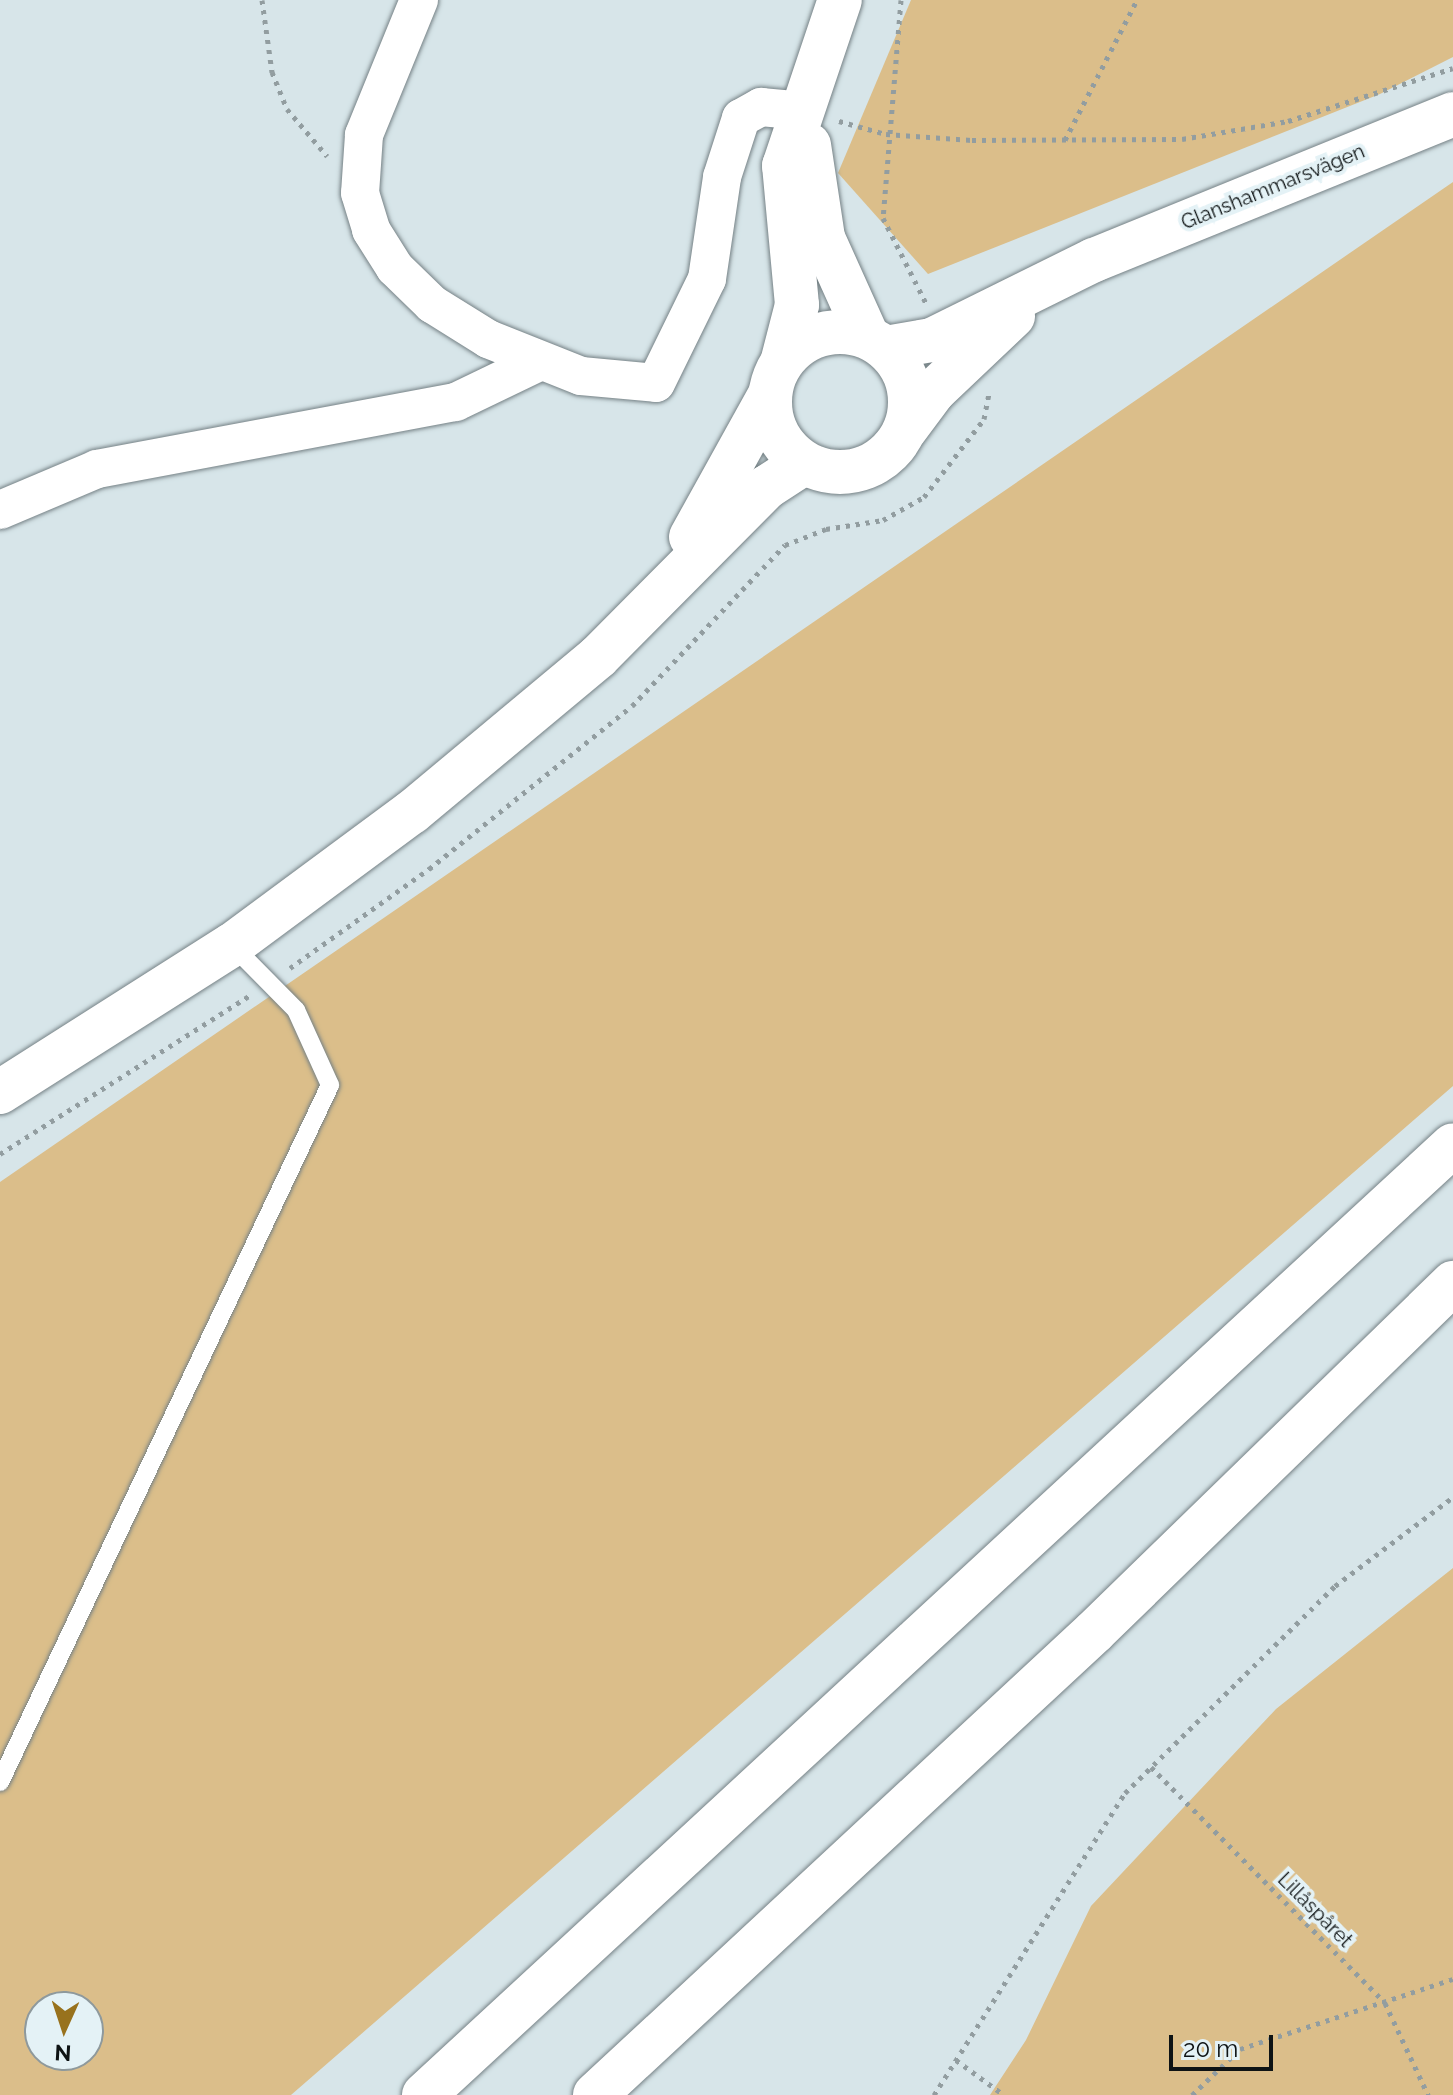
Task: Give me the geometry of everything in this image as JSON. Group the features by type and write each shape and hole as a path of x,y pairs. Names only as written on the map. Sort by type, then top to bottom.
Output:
{"main road":[{"path":"646,611 723,491 776,378 797,305 784,166 835,12"},
{"path":"804,111 823,238 876,342 909,386 905,430 887,454 862,469 832,472 804,463 777,435 776,378 821,334 876,342"},
{"name":"Glanshammarsvägen","path":"876,342 932,340 1094,260 1453,114"},
{"name":"Glanshammarsvägen","path":"905,430 993,334 1094,260"},
{"path":"0,1092 232,945 412,812 646,611 767,487 804,463"},
{"path":"424,2095 1453,1145"},
{"path":"595,2095 1094,1632 1453,1283"}],"street":[{"path":"419,0 364,135 360,193 395,268 432,304 537,363 656,383 707,279 722,177 741,118 761,107 804,111"},
{"path":"0,510 97,469 456,402 537,363"}],"lane":[{"path":"0,1782 330,1085 296,1010 232,945"}],"path":[{"path":"262,0 272,72 287,109 360,193"},
{"path":"1065,140 1137,0"},
{"path":"804,111 886,134 1065,140 1242,131 1453,68"},
{"path":"934,2095 1096,1832 1151,1767 1335,1586 1453,1497"},
{"name":"Lillåspåret","path":"1151,1767 1385,2003 1428,2095"},
{"path":"1192,2095 1240,2049 1453,1979"},
{"path":"956,2060 1004,2095"}],"shaded area":[{"path":"911,0 1453,0 1453,57 1380,94 928,274 838,173"},
{"path":"1453,182 1453,1086 291,2095 0,2095 0,1182"},
{"path":"1453,1568 1453,2095 990,2095 1026,2040 1091,1906 1276,1709"}]}
